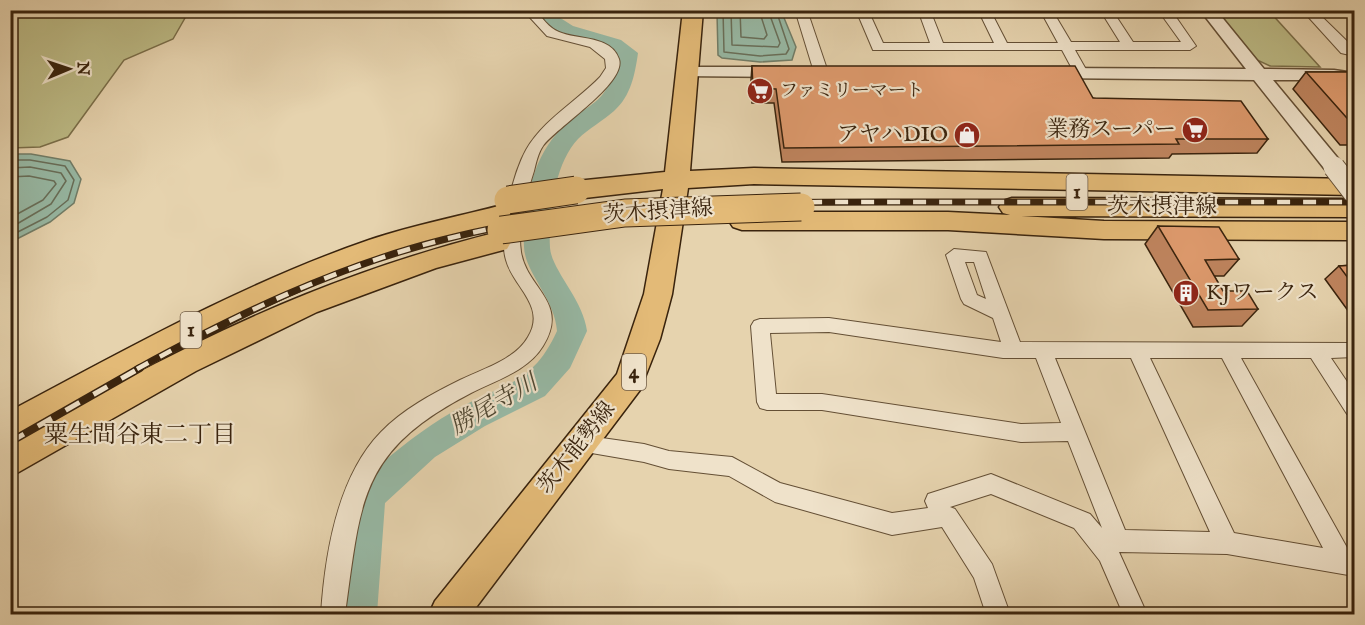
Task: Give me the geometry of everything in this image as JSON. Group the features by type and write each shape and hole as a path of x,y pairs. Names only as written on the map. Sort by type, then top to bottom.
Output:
{"main road":[{"name":"茨木能勢線","path":"448,615 629,381 634,371 657,308 675,180 693,10"},
{"path":"832,177 928,169 1092,169 1165,172 1344,168"},
{"path":"10,462 189,359 322,298 421,262 503,221 576,190 675,180 832,177 1354,187"},
{"name":"茨木摂津線","path":"18,418 49,408 201,325 311,273 353,256 412,237 503,221 800,199 1354,193"},
{"name":"茨木摂津線","path":"800,199 1354,208"},
{"path":"503,221 572,229 749,221 948,221 1354,213"},
{"name":"茨木摂津線","path":"10,446 168,358 310,290 503,221"},
{"name":"1","path":"18,418 247,287 337,250 408,226 503,221"},
{"path":"948,221 1104,230 1354,231"}],"street":[{"path":"333,615 344,529 358,486 382,445 406,422 424,410 520,356 533,346 539,336 544,320 543,309 518,267 512,251 519,189 533,148 548,130 593,94 610,74 614,63 612,57 602,49 585,40 553,34 529,10"},
{"path":"686,72 827,72 801,10"},
{"path":"862,10 878,47 1191,46 1164,10"},
{"path":"924,10 938,46"},
{"path":"984,10 1002,46"},
{"path":"1046,10 1081,73"},
{"path":"1106,10 1130,46"},
{"path":"1207,10 1257,74 1344,168 1354,193"},
{"path":"1308,10 1346,50 1354,52"},
{"path":"1034,73 1334,75 1354,78"},
{"path":"1000,313 1013,350"},
{"path":"1075,432 1021,433 822,402 767,402 760,326 829,325 1013,350 1138,352 1354,350"},
{"path":"1227,350 1349,564"},
{"path":"1316,350 1354,408"},
{"path":"1043,351 1118,541 1227,543 1349,564"},
{"path":"1138,352 1227,543"},
{"path":"580,444 644,453 669,460 732,467 775,492 892,524 946,516 984,572 998,615"},
{"path":"936,501 991,484 1082,521 1108,553 1135,615"}],"shaded area":[{"path":"10,11 189,11 173,39 124,60 68,137 40,147 11,148"},
{"path":"1217,11 1269,11 1320,67 1270,66 1257,60"}],"water":[{"path":"722,10 776,10 782,13 796,47 792,60 760,62 722,58 718,55 717,13"},
{"path":"11,154 31,154 70,161 81,179 74,203 50,222 11,242"}],"building":[{"name":"アヤハDIO","path":"752,66 1075,66 1093,98 1241,101 1268,139 1176,139 1179,144 784,148 776,89 753,88"},
{"path":"1306,72 1354,72 1354,126"},
{"path":"1158,226 1219,227 1239,259 1205,260 1223,291 1247,291 1258,309 1208,310"},
{"path":"1354,265 1354,286 1339,266"}],"waterway":[{"name":"勝尾寺川","path":"358,614 369,496 424,447 474,416 534,387 559,359 572,331 571,321 561,295 539,258 537,247 542,186 559,147 571,133 608,105 623,81 628,53 614,44 566,30 544,16 544,10"}],"railway":[{"path":"137,369 248,312 363,264 442,240 559,217 618,210 737,203 1354,202"},
{"path":"10,442 140,368"}],"place":[{"name":"ファミリーマート","path":"760,91"},
{"name":"業務スーパー","path":"1195,130"},
{"name":"アヤハDIO","path":"967,135"},
{"name":"KJワークス","path":"1186,293"}],"district":[{"name":"粟生間谷東二丁目","path":"140,435"}]}
